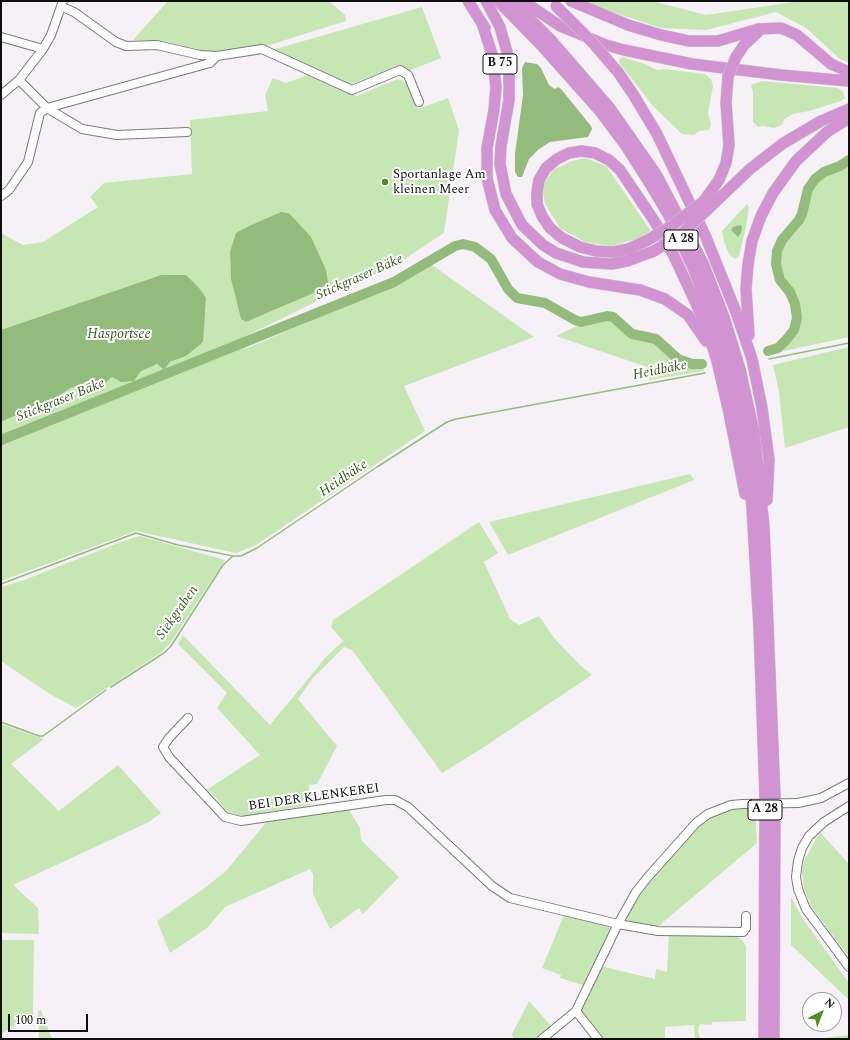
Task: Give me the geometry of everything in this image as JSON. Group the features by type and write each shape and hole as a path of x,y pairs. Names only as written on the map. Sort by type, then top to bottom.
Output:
{"highway":[{"path":"468,1 482,23 492,54 496,87 494,110 487,148 487,178 495,210 508,232 529,255 556,272 584,281 640,290 658,296 672,303 688,315 698,328 717,361"},
{"path":"486,1 500,27 509,59 510,88 508,109 501,146 501,176 509,203 522,225 531,234 556,253 583,262 612,264 627,261 654,251 676,237 705,206 782,144 821,121 849,108"},
{"name":"A 28","path":"498,1 572,78 608,122 648,179 685,249 713,318 733,386 745,444 759,529"},
{"name":"A 28","path":"512,1 581,74 626,130 656,174 694,243 719,304 740,368 754,432 759,529 762,706 774,1039"},
{"path":"523,1 560,26 583,36 624,50 699,65 781,75 849,81"},
{"path":"572,1 628,25 661,35 689,41 718,41 754,30 781,28 792,32 831,64 849,72"},
{"path":"553,4 592,42 618,72 634,94 657,134 693,208 724,280 752,359"},
{"name":"B 75","path":"482,23 497,54 508,109"},
{"path":"759,529 717,361 698,307 674,256 655,222 620,170 609,160 595,153 582,151 569,153 556,159 546,168 540,180 537,192 537,204 542,216 550,228 562,238 596,251 613,252 628,250 648,240 671,226 705,206 720,180 726,163 729,137 726,95 728,78 736,57 744,45 753,35 770,28"},
{"path":"759,529 768,485 768,460 762,408 752,359 746,289 752,241 761,216 773,193 796,161 827,132 849,118"},
{"name":"A 28","path":"764,1039 770,915"}],"street":[{"path":"1,95 19,80 43,49 51,35 62,4 116,42 126,46 157,45 200,55 217,56 262,49 352,90 400,70 408,75 419,102"},
{"path":"1,37 43,49"},
{"path":"1,196 8,190 28,162 40,113 47,108 210,63 217,56"},
{"path":"19,80 47,108 82,129 98,133 117,135 187,132"},
{"name":"BEI DER KLENKEREI","path":"188,718 169,738 163,747 169,757 225,816 241,821 386,800 395,800 408,807 500,893 510,898 618,924 658,931 740,933 746,928 746,916"},
{"path":"542,1039 576,1011 618,924 636,892 696,823 718,809 732,805 798,803 821,798 849,783"},
{"path":"849,806 824,822 809,836 802,848 798,861 796,877 799,895 806,909 849,967"},
{"path":"576,1011 598,1039"}],"shaded area":[{"path":"168,1 329,1 345,15 346,21 263,47 211,53 168,42 133,40"},
{"path":"587,1 652,1 706,15 801,1 849,1 849,63 840,59 806,28 776,12 706,30 661,28 600,8"},
{"path":"422,7 441,58 408,71 397,66 349,85 272,50"},
{"path":"622,57 645,64 657,70 665,69 705,74 711,79 713,86 708,113 711,124 709,130 699,131 694,135 682,134 653,106 618,61"},
{"path":"307,73 357,96 398,79 408,83 418,109 448,98 459,130 444,233 391,268 356,282 242,338 245,349 400,283 429,263 534,337 404,386 425,431 256,545 236,553 136,531 1,581 1,444 137,391 24,427 1,436 1,422 34,407 40,409 69,389 88,382 104,384 112,377 121,382 157,364 164,370 170,362 186,356 205,314 206,298 161,275 1,330 1,233 23,245 43,242 98,207 90,197 104,183 192,174 190,120 268,111 265,95 273,78 286,83 305,76","holes":["281,212 289,213 297,222 323,289 246,322 241,319 231,278 230,252 249,226"]},
{"path":"762,81 838,88 843,92 845,98 841,101 809,111 793,114 784,119 782,125 774,128 763,126 758,127 753,122 753,92 751,85"},
{"path":"585,158 606,166 651,231 636,239 611,246 585,242 560,228 545,204 542,187 553,170 572,161"},
{"path":"849,163 849,337 784,351 784,346 800,325 801,312 783,281 780,260 782,248 787,238 801,221 811,187 821,175"},
{"path":"747,204 749,207 746,227 739,256 736,259 728,252 722,231"},
{"path":"608,318 614,320 627,332 636,337 654,341 670,358 678,362 703,366 704,371 649,380 650,368 556,336 583,323"},
{"path":"849,347 849,427 785,448 779,392 773,365"},
{"path":"690,474 694,480 508,555 489,522"},
{"path":"479,522 498,553 484,562 510,619 519,625 539,616 555,639 580,665 592,675 484,747 442,773 352,650 344,647 313,678 298,699 337,746 317,784 309,785 310,805 243,816 228,812 211,792 205,791 260,755 217,708 227,693 178,644 183,635 270,725 326,657 343,641 331,627 333,620"},
{"path":"140,536 225,560 171,642 162,652 76,708 50,694 1,661 1,587 24,580"},
{"path":"1,724 44,739 11,764 59,811 118,765 161,813 149,822 13,885 38,908 39,934 1,933"},
{"path":"755,807 757,843 655,929 628,922 626,916 635,896 695,828 706,819 719,812"},
{"path":"348,808 360,828 361,840 399,877 363,914 359,908 330,929 313,894 313,874 310,869 225,907 207,928 170,953 157,921 202,890 226,871 269,819"},
{"path":"820,832 849,864 849,957 811,906 804,889 802,870 804,861"},
{"path":"791,897 803,919 849,983 849,1000 842,992 791,945"},
{"path":"564,915 606,924 610,928 606,945 586,986 560,978 561,975 542,968"},
{"path":"669,934 735,935 741,939 746,946 746,1021 712,1022 711,1025 701,1024 699,1025 698,1031 700,1039 695,1039 694,1025 665,1027 665,1039 603,1039 580,1010 600,966 655,979 656,969 667,972"},
{"path":"1,940 34,940 33,1015 1,1034"},
{"path":"529,1001 552,1027 537,1039 513,1039 512,1034"},
{"path":"41,1010 52,1039 39,1039 38,1011"},
{"path":"849,1035 849,1039 817,1039 840,1036"}],"water":[{"path":"525,62 537,64 541,68 549,85 555,89 558,87 561,89 592,129 588,137 550,142 539,149 529,159 522,177 518,177 515,172 515,154 523,95 522,68"},
{"path":"281,212 289,213 311,237 326,270 328,282 323,289 246,322 241,319 231,279 230,252 236,233"},
{"path":"741,225 741,233 738,237 731,230 733,227"},
{"name":"Hasportsee","path":"161,275 186,275 199,288 206,298 203,342 186,356 170,362 164,370 157,364 140,372 134,381 121,382 112,377 104,384 87,382 69,389 40,409 34,407 1,422 1,330"}],"waterway":[{"name":"Stickgraser Bäke","path":"768,351 778,348 786,340 794,330 797,318 795,304 790,292 780,280 776,264 777,251 782,240 799,220 802,214 808,189 815,179 824,172 840,166 849,160"},
{"name":"Stickgraser Bäke","path":"1,440 394,282 455,246 463,244 475,247 491,259 508,289 517,298 545,303 581,322 607,316 613,317 632,334 656,339 678,359 692,364 702,364"},
{"name":"Heidbäke","path":"769,359 849,343"},
{"name":"Heidbäke","path":"1,584 136,533 178,545 233,556 241,556 257,548 447,422 456,419 705,373"},
{"name":"Siekgraben","path":"111,687 164,653 171,646 223,565 233,556"},
{"name":"Siekgraben","path":"1,722 39,736 43,736 106,690"}],"place":[{"name":"Sportanlage Am kleinen Meer","path":"385,182"}]}
